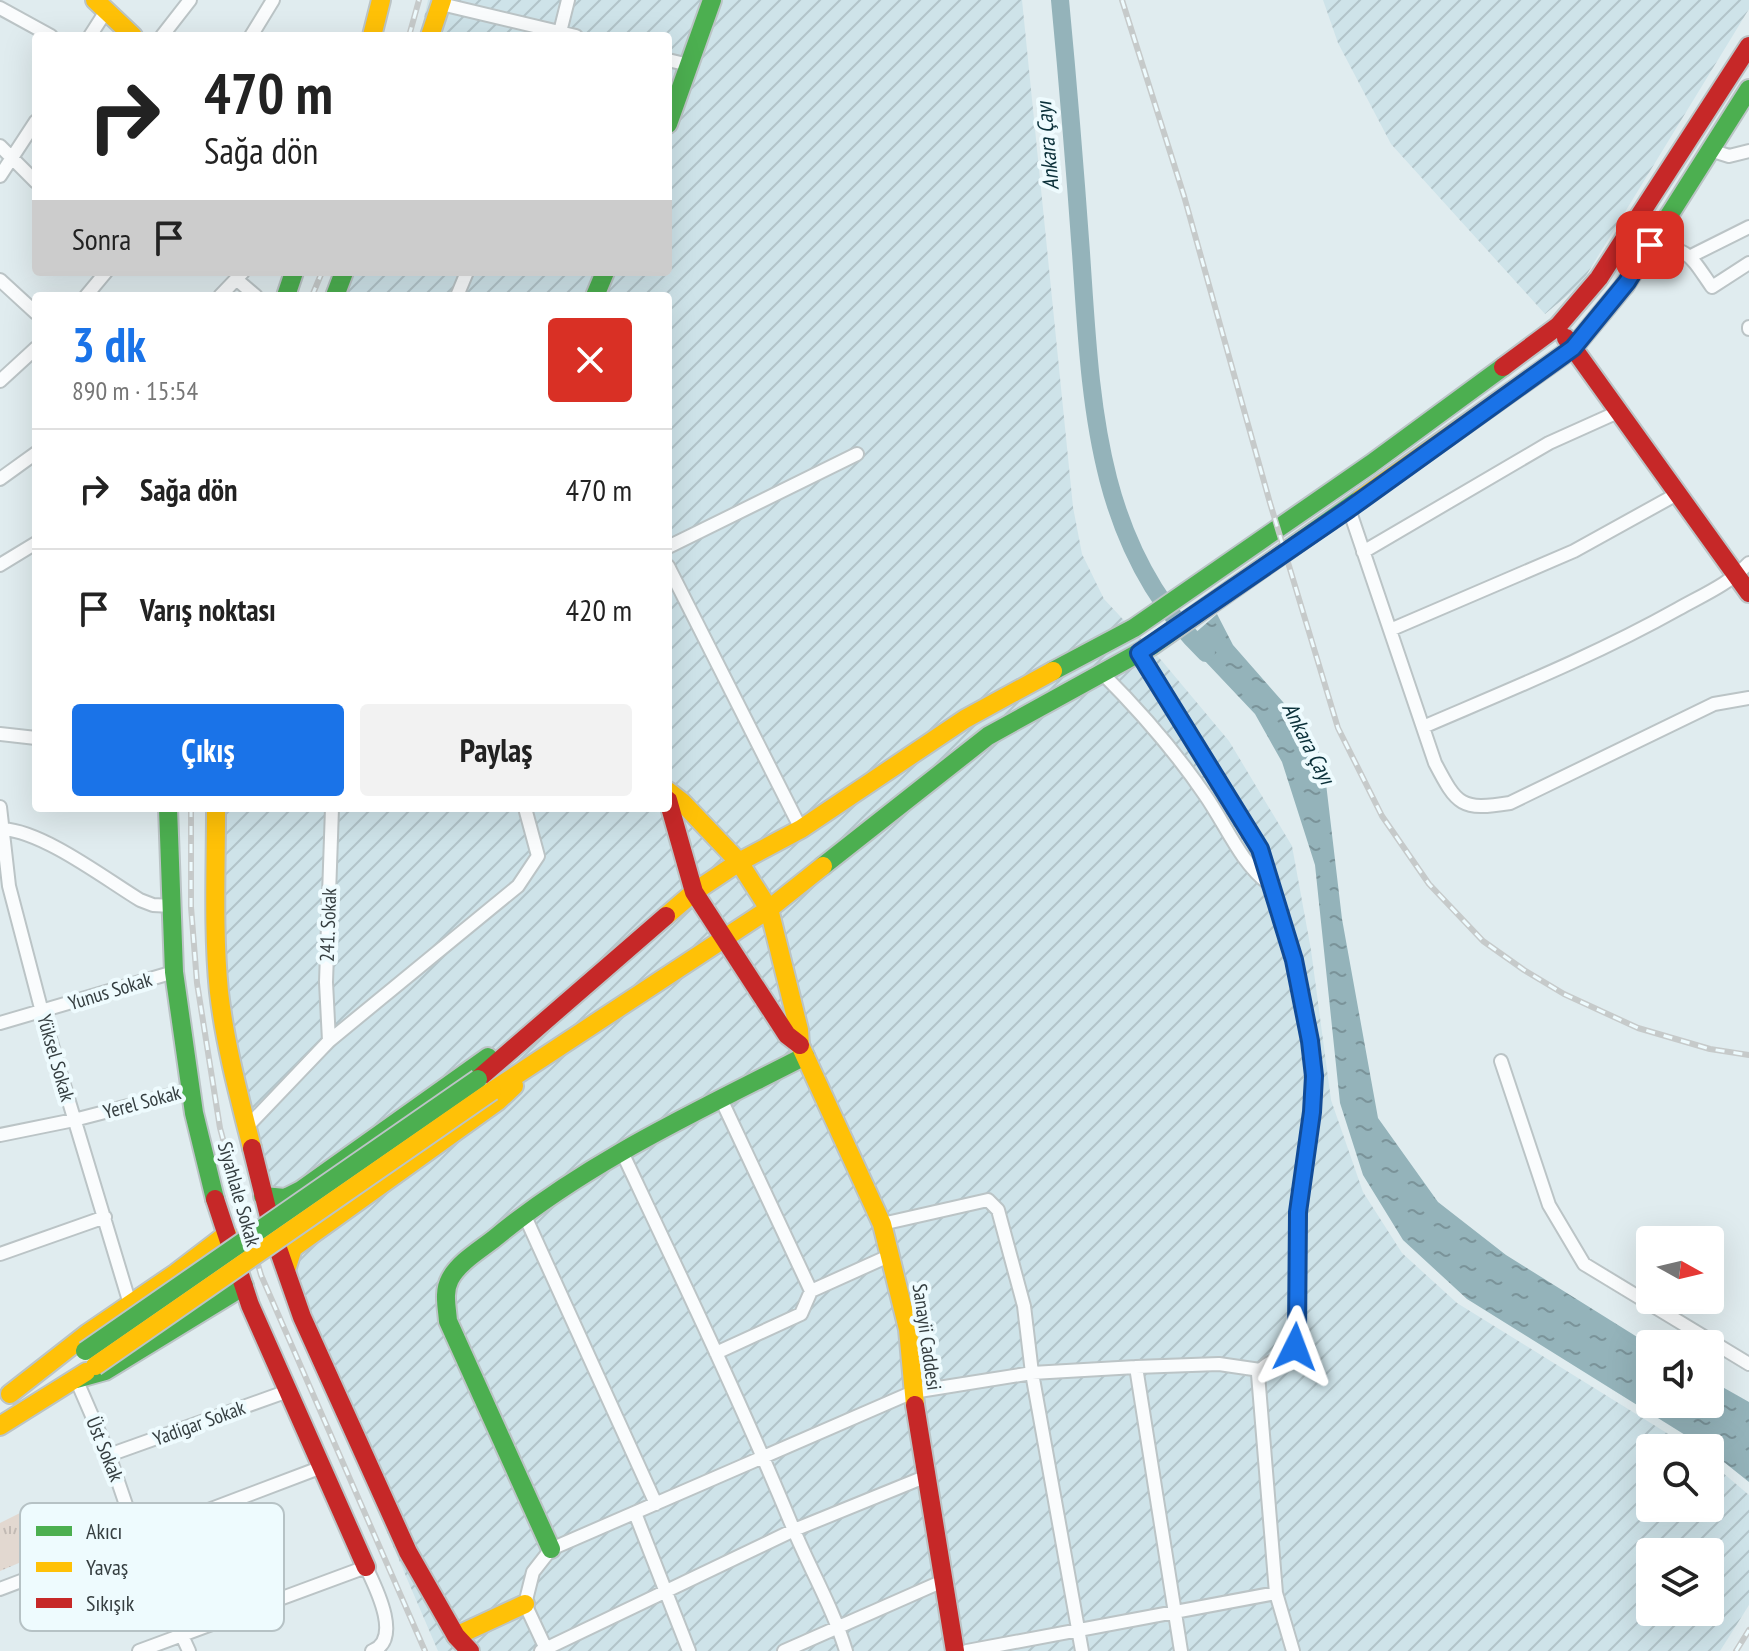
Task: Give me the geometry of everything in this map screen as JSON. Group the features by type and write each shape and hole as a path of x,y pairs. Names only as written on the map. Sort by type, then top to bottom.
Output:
{"main road":[{"path":"373,32 381,0"},
{"path":"672,113 712,0"},
{"path":"431,32 442,2"},
{"path":"101,5 129,32"},
{"path":"485,1085 529,1036 694,892 739,862 801,829 965,719 1134,628 1371,464 1558,326 1599,278 1749,46"},
{"path":"5,1398 90,1359 485,1085 546,1055 723,940 769,909 988,736 1146,649 1349,509 1573,348 1627,282 1749,89"},
{"path":"1558,326 1677,494 1742,570 1749,593"},
{"path":"672,794 739,862"},
{"name":"Siyahlale Sokak","path":"168,812 174,972 190,1090 215,1199 244,1286 366,1567"},
{"path":"216,812 219,992 231,1063 263,1196 302,1317 408,1552 456,1636 470,1651"},
{"path":"671,812 694,892"},
{"name":"Sanayii Caddesi","path":"739,862 769,909 802,1050 882,1224 891,1255 908,1329 913,1392 955,1651"},
{"name":"Sanayii Caddesi","path":"694,892 787,1035 802,1050"},
{"path":"263,1196 285,1198 301,1190 491,1055 529,1036"},
{"path":"551,1549 448,1321 445,1293 449,1280 459,1267 524,1214 621,1150 721,1099 802,1050"},
{"path":"286,1270 293,1248 498,1101 546,1055"},
{"path":"301,1190 287,1204 296,1220 309,1224 336,1217"},
{"path":"5,1398 88,1333 227,1234"},
{"path":"176,1273 196,1269 209,1279 215,1293 203,1312"},
{"path":"0,1426 76,1379 105,1371 244,1286"},
{"path":"76,1379 90,1359"},
{"path":"456,1636 525,1604"}],"street":[{"path":"165,32 190,0"},
{"path":"253,32 273,0"},
{"path":"560,32 568,0"},
{"path":"442,2 553,32"},
{"path":"91,32 101,5"},
{"path":"0,8 44,32"},
{"path":"672,61 689,65"},
{"path":"0,176 32,127"},
{"path":"0,146 32,178"},
{"path":"1710,150 1729,156 1749,151"},
{"path":"1691,256 1749,227"},
{"path":"1650,245 1667,246 1691,256 1712,287 1749,263"},
{"path":"89,292 103,276"},
{"path":"224,292 239,276 253,292"},
{"path":"0,280 32,309"},
{"path":"0,381 32,352"},
{"path":"1363,552 1549,443 1618,412"},
{"path":"672,545 857,454"},
{"path":"0,479 32,456"},
{"path":"1390,630 1574,551 1677,494"},
{"path":"1349,509 1435,763 1452,796 1464,804 1494,806 1510,803 1714,704 1749,698"},
{"path":"0,565 32,545"},
{"path":"1423,727 1569,664 1652,624 1742,570"},
{"path":"672,574 801,829"},
{"path":"1146,649 1260,849 1294,960 1311,1050 1314,1094 1298,1212 1297,1342 1288,1356 1269,1362 1260,1370 1258,1381 1276,1593 1293,1651"},
{"path":"1102,673 1163,740 1205,795 1251,867 1269,884"},
{"path":"0,734 32,737"},
{"name":"Yüksel Sokak","path":"0,807 3,887 130,1304"},
{"name":"241. Sokak","path":"329,1041 326,982 332,812"},
{"path":"247,1127 329,1041 518,886 538,856 526,812"},
{"path":"3,829 28,833 140,900 153,905 172,906"},
{"name":"Yunus Sokak","path":"0,1023 174,972"},
{"path":"1501,1061 1549,1205 1584,1264 1749,1364"},
{"name":"Yerel Sokak","path":"0,1135 74,1120 190,1090"},
{"path":"721,1099 811,1291"},
{"path":"621,1150 764,1455 794,1530 839,1627 846,1651"},
{"path":"882,1224 988,1200 998,1210 1024,1306 1032,1373 1082,1651"},
{"path":"524,1214 656,1504"},
{"path":"0,1254 105,1217"},
{"path":"716,1353 801,1314 811,1291 891,1255"},
{"path":"927,1476 794,1530 545,1650 525,1604 533,1572 551,1549 913,1392 1032,1373 1219,1364 1260,1370"},
{"path":"1136,1367 1181,1651"},
{"name":"Üst Sokak","path":"76,1379 109,1455 125,1503"},
{"name":"Yadigar Sokak","path":"109,1455 288,1391"},
{"path":"227,1503 322,1467"},
{"path":"635,1513 689,1651"},
{"path":"284,1597 366,1567 378,1591 386,1620 387,1636 378,1649 372,1651"},
{"path":"0,1589 20,1581"},
{"path":"784,1651 943,1581"},
{"path":"967,1651 1276,1593"},
{"name":"Üst Sokak","path":"180,1631 189,1651"},
{"path":"139,1651 193,1631"}],"shaded area":[{"path":"428,0 1022,0 1073,507 1082,554 1104,599 1162,661 1229,741 1292,846 1311,950 1331,1100 1363,1192 1402,1253 1457,1303 1636,1414 1636,1418 1643,1418 1668,1434 1636,1434 1636,1522 1724,1522 1724,1474 1749,1495 1749,1605 1720,1651 438,1651 327,1392 260,1223 231,1101 206,962 205,812 672,812 672,292 330,292 336,276 672,276 672,32 421,32"},
{"path":"1323,0 1749,0 1749,9 1581,284 1545,314 1391,144 1338,43"}],"green space":[{"path":"20,1513 20,1563 0,1571 0,1523"}],"water":[{"path":"1217,614 1233,645 1283,702 1323,758 1342,919 1378,1118 1438,1202 1506,1255 1636,1336 1636,1404 1467,1299 1403,1240 1363,1175 1340,1103 1315,865 1282,762 1255,714 1186,641"},
{"path":"1724,1388 1749,1402 1749,1482 1724,1462 1724,1434 1684,1434 1658,1418 1724,1418"}],"waterway":[{"name":"Ankara Çayı","path":"1060,0 1089,361 1105,467 1120,517 1141,565 1169,611 1206,653"}],"railway":[{"path":"410,32 419,0"},
{"path":"1122,0 1184,196 1270,503 1338,728 1382,816 1429,884 1483,941 1524,970 1564,994 1638,1028 1710,1049 1749,1055"},
{"path":"314,292 320,276"},
{"path":"191,812 191,907 197,983 220,1128 239,1198 261,1275 425,1651"},
{"path":"1736,1651 1749,1630"}],"traffic: fast":[{"path":"672,113 712,0"},
{"path":"1625,285 1749,89"},
{"path":"287,292 293,276"},
{"path":"336,292 342,276"},
{"path":"597,292 603,276"},
{"path":"1053,671 1134,628 1371,464 1503,367"},
{"path":"823,866 988,736 1153,645 1360,499"},
{"path":"168,812 174,972 194,1113 215,1199"},
{"path":"551,1549 448,1321 446,1294 450,1279 470,1257 531,1210 606,1161 684,1117 805,1056"},
{"path":"263,1196 285,1198 301,1190 488,1057"},
{"path":"85,1351 478,1079"},
{"path":"76,1379 105,1371 244,1286"}],"traffic: slow":[{"path":"95,0 129,32"},
{"path":"373,32 381,0"},
{"path":"431,32 442,0"},
{"path":"1360,499 1573,348 1625,285"},
{"path":"666,916 694,892 739,862 801,829 965,719 1053,671"},
{"path":"672,794 739,862 769,909 800,1045 882,1224 908,1329 915,1405"},
{"path":"216,812 215,923 219,992 252,1148"},
{"path":"492,1091 769,909 823,866"},
{"path":"286,1270 293,1248 498,1101 514,1086"},
{"path":"95,1366 492,1091"},
{"path":"10,1394 88,1333 227,1234"},
{"path":"0,1426 86,1372"},
{"path":"456,1636 525,1604"}],"traffic: jam":[{"path":"1503,367 1558,326 1599,278 1749,46"},
{"path":"1566,338 1749,593"},
{"path":"671,812 694,892 787,1035 800,1045"},
{"path":"478,1079 666,916"},
{"path":"252,1148 274,1237 302,1317 408,1552 456,1636 470,1651"},
{"path":"215,1199 250,1305 366,1567"},
{"path":"915,1405 955,1651"}],"route":[{"path":"1295,1347 1298,1212 1310,1131 1314,1076 1294,960 1260,849 1139,653 1349,509 1573,348 1627,282 1650,245"}]}
